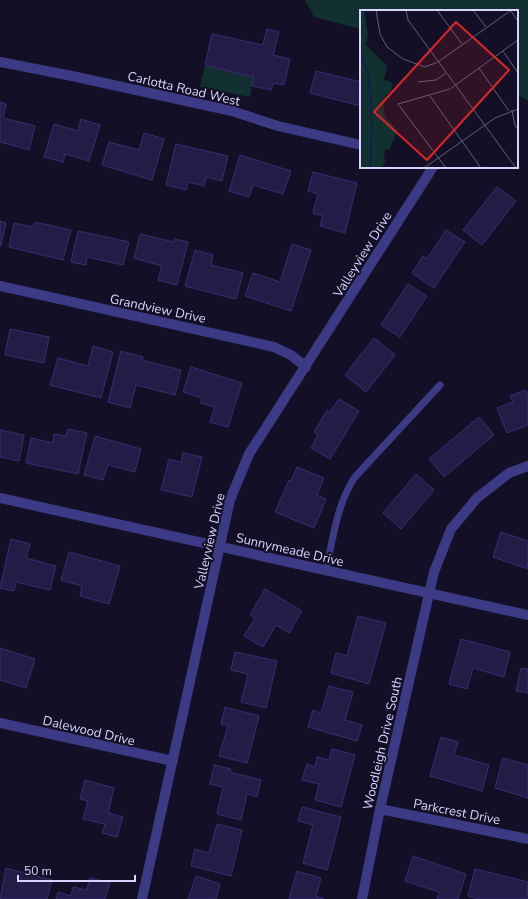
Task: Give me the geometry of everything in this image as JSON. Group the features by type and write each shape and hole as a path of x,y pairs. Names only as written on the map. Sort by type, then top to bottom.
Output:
{"street":[{"name":"Carlotta Road West","path":"0,62 232,111 278,126 360,145"},
{"name":"Valleyview Drive","path":"142,899 230,500 249,454 432,168"},
{"name":"Grandview Drive","path":"0,286 274,347 291,355 306,367"},
{"name":"Woodleigh Drive South","path":"362,899 380,809 434,572 451,530 476,498 509,473 528,466"},
{"name":"Sunnymeade Drive","path":"0,498 528,615"},
{"name":"Dalewood Drive","path":"0,723 173,761"},
{"name":"Parkcrest Drive","path":"380,809 528,839"}],"lane":[{"path":"326,570 348,487 365,465 440,385"}],"green space":[{"path":"305,0 528,0 528,101 518,95 518,10 360,10 360,29 314,17"},
{"path":"205,65 254,77 250,97 200,87"}],"building":[{"path":"267,29 279,32 273,55 290,59 284,85 273,83 271,90 252,86 254,77 205,65 212,34 263,45"},
{"path":"316,71 360,82 360,106 310,93"},
{"path":"0,102 6,104 3,118 35,126 29,150 0,142"},
{"path":"81,119 100,125 89,161 65,154 63,162 44,157 54,124 78,131"},
{"path":"144,133 164,139 152,180 102,165 109,142 139,150"},
{"path":"176,144 228,156 222,181 206,177 204,186 188,182 186,190 166,185"},
{"path":"240,155 291,171 283,194 253,185 249,197 229,191"},
{"path":"313,172 357,183 345,233 320,226 323,216 313,213 318,194 308,191"},
{"path":"497,187 516,201 482,245 463,230"},
{"path":"0,221 6,223 1,246 0,246"},
{"path":"35,222 71,230 63,260 9,247 14,223 33,227"},
{"path":"446,230 465,242 434,288 412,273 423,256 427,259"},
{"path":"78,231 129,242 123,265 87,257 86,265 71,262"},
{"path":"140,234 174,242 175,239 188,242 177,285 158,280 162,266 134,258"},
{"path":"292,244 311,250 291,311 245,296 253,273 280,282"},
{"path":"195,250 213,255 211,265 243,273 236,299 185,286"},
{"path":"408,284 427,296 400,337 381,325"},
{"path":"10,329 49,337 44,363 5,355"},
{"path":"374,338 395,355 366,392 345,375"},
{"path":"93,346 113,352 101,398 50,385 58,358 88,366"},
{"path":"121,351 143,357 142,360 181,370 175,395 136,385 130,408 108,402"},
{"path":"191,367 242,383 228,427 210,422 215,407 201,403 202,398 183,392"},
{"path":"526,390 528,395 528,425 507,433 497,408 513,402 510,396"},
{"path":"339,399 359,411 330,459 311,448 318,435 314,432 327,410 330,412"},
{"path":"479,417 494,435 444,477 429,459"},
{"path":"68,429 87,433 78,474 26,463 31,438 53,443 54,434 66,436"},
{"path":"0,430 24,435 19,461 0,457"},
{"path":"95,436 141,449 135,472 108,465 103,480 84,475"},
{"path":"183,453 202,457 192,497 161,490 169,459 181,462"},
{"path":"297,467 324,478 317,495 326,499 314,528 275,512 289,480 291,481"},
{"path":"416,474 434,490 401,529 383,513"},
{"path":"501,532 528,541 528,569 493,557"},
{"path":"11,539 30,544 26,558 56,566 50,590 16,582 14,591 0,588"},
{"path":"69,552 120,566 109,604 80,596 82,586 61,580"},
{"path":"265,589 302,611 289,633 276,625 263,647 244,636 255,618 250,615"},
{"path":"358,616 386,623 369,684 331,673 336,653 347,656"},
{"path":"461,639 510,652 504,677 473,668 467,689 449,684"},
{"path":"0,648 35,659 26,688 0,680"},
{"path":"235,652 277,661 266,708 241,702 248,674 231,670"},
{"path":"521,668 528,669 528,693 516,691"},
{"path":"329,686 353,692 345,720 362,725 357,741 308,727 313,710 321,713"},
{"path":"225,707 259,716 247,763 219,756 228,725 221,724"},
{"path":"441,737 458,742 454,755 489,765 482,791 430,776"},
{"path":"332,749 355,755 341,807 315,800 319,784 302,780 307,764 315,767 317,757 329,760"},
{"path":"503,758 528,765 528,798 495,788"},
{"path":"214,765 231,769 230,772 261,780 257,797 247,794 241,820 217,814 223,787 210,784"},
{"path":"85,780 114,788 108,813 123,817 117,837 102,833 105,824 83,819 88,801 80,799"},
{"path":"302,807 341,817 327,870 303,863 313,825 298,821"},
{"path":"217,824 242,830 231,876 191,866 195,849 209,853"},
{"path":"413,856 466,874 458,899 437,899 439,892 405,881"},
{"path":"6,868 52,880 47,899 0,899"},
{"path":"475,869 528,882 527,899 478,899 468,896"},
{"path":"297,871 321,878 316,896 324,899 289,899"},
{"path":"196,876 220,884 216,899 188,899"},
{"path":"90,878 110,883 105,899 56,899 58,892 71,896 73,887 87,890"}]}
